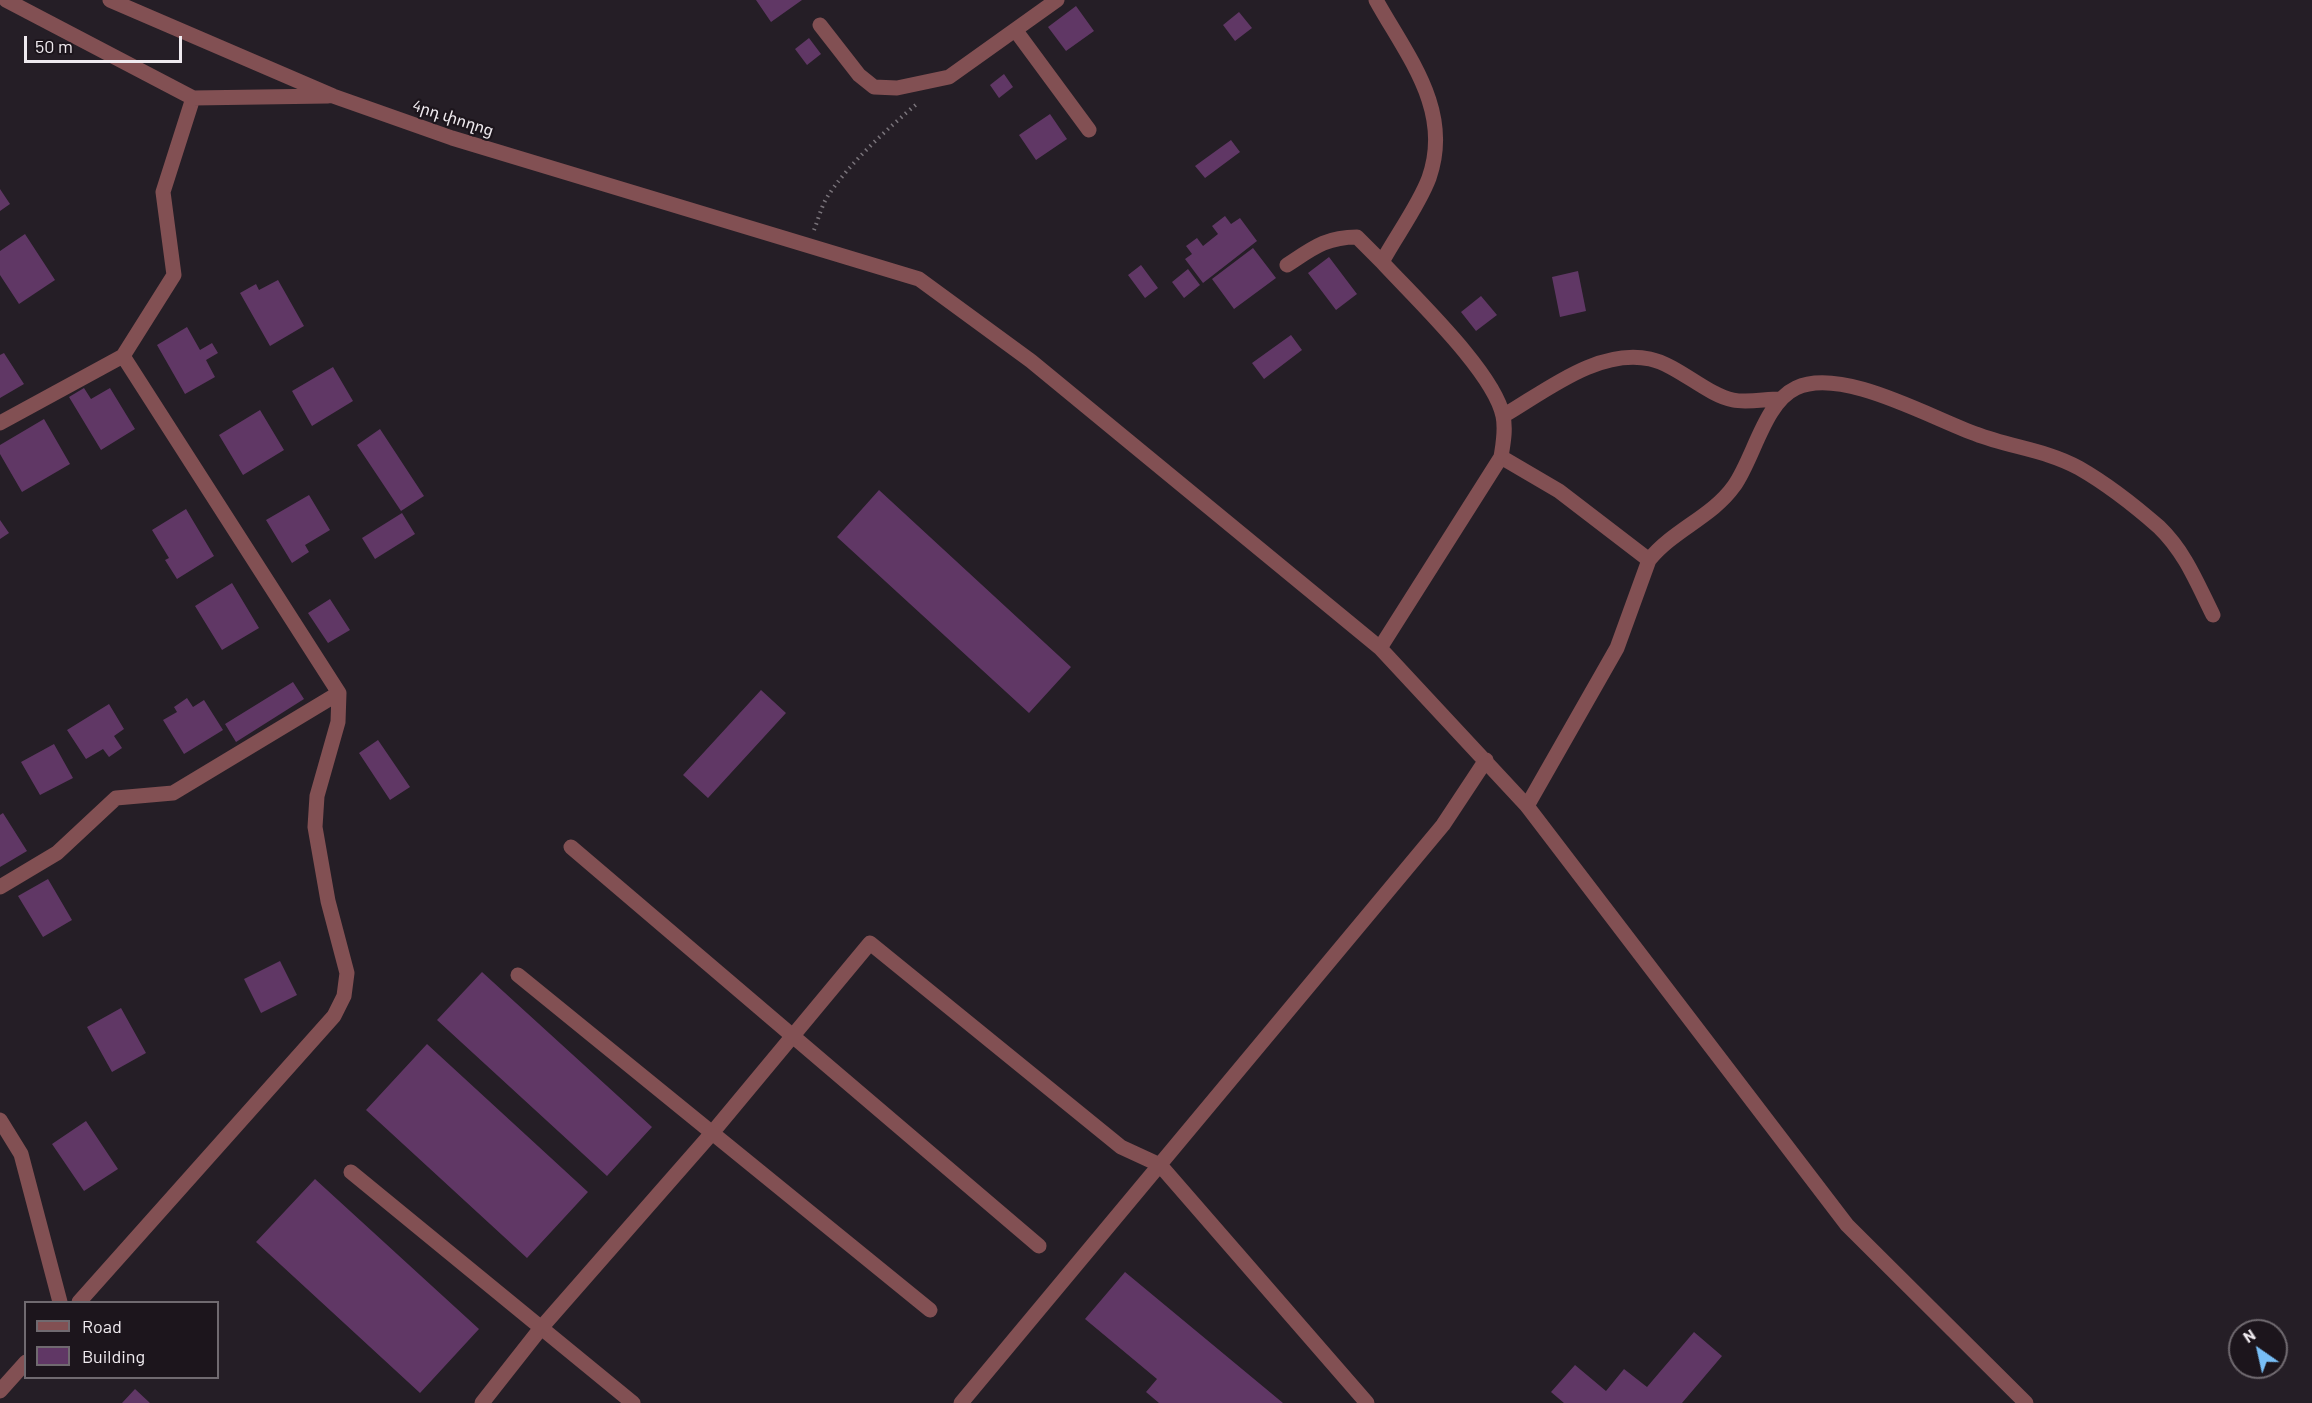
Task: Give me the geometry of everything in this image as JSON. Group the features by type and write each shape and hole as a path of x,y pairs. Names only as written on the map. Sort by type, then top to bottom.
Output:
{"street":[{"path":"6,0 193,98 333,96"},
{"name":"4րդ փողոց","path":"110,0 333,96 452,138 919,279 1031,361 1380,648 1527,806 1847,1225 2026,1403"},
{"path":"820,25 860,75 874,87 897,88 949,77 1058,0"},
{"path":"1376,0 1425,86 1434,112 1437,145 1428,178 1382,262"},
{"path":"1016,31 1089,130"},
{"path":"0,423 123,356 174,275 163,192 193,98"},
{"path":"1287,264 1324,240 1357,237 1477,367 1495,396 1503,416 1502,457 1380,648"},
{"path":"80,1301 334,1016 344,996 347,973 319,859 315,827 317,796 338,722 339,693 123,356"},
{"path":"1503,416 1561,382 1601,362 1619,358 1652,359 1734,400 1780,399"},
{"path":"1527,806 1617,648 1649,560 1659,548 1726,496 1736,484 1780,399 1796,388 1815,381 1837,383 1909,405 1976,435 2059,459 2078,467 2157,526 2174,542 2184,556 2213,615"},
{"path":"1502,457 1559,491 1649,560"},
{"path":"0,887 57,853 116,798 173,793 339,693"},
{"path":"961,1403 1443,825 1486,760"},
{"path":"571,847 1039,1246"},
{"path":"483,1403 541,1328 712,1133 870,943 1121,1147 1160,1165 1367,1403"},
{"path":"518,975 930,1310"},
{"path":"0,1120 21,1154 60,1301"},
{"path":"351,1172 633,1403"},
{"path":"0,1391 24,1364"}],"path":[{"path":"801,244 826,199 888,129 922,99"}],"building":[{"path":"756,0 802,0 771,22"},
{"path":"1076,6 1094,31 1066,51 1048,27"},
{"path":"1239,12 1252,28 1235,41 1223,25"},
{"path":"809,38 821,54 807,65 795,49"},
{"path":"1004,74 1013,87 999,98 990,85"},
{"path":"1050,114 1067,139 1036,160 1019,135"},
{"path":"1231,140 1240,152 1205,178 1195,166"},
{"path":"0,189 10,204 0,211"},
{"path":"1225,216 1231,224 1240,218 1257,241 1203,283 1185,259 1192,254 1186,246 1197,238 1203,246 1218,234 1212,226"},
{"path":"25,234 55,280 19,304 0,275 0,251"},
{"path":"1253,248 1276,278 1234,309 1212,279"},
{"path":"1329,257 1357,294 1336,310 1308,273"},
{"path":"1141,265 1158,288 1145,298 1128,275"},
{"path":"1188,269 1200,285 1184,298 1172,282"},
{"path":"1578,271 1586,311 1560,317 1552,277"},
{"path":"278,280 304,326 270,346 240,293 256,284 259,290"},
{"path":"1481,296 1497,315 1476,331 1461,312"},
{"path":"187,327 200,350 212,343 218,353 206,360 215,377 185,394 157,345"},
{"path":"1291,335 1302,350 1264,379 1252,363"},
{"path":"4,353 24,384 0,398 0,355"},
{"path":"333,367 353,401 312,426 292,391"},
{"path":"84,388 91,399 110,388 135,429 101,450 69,397"},
{"path":"260,410 284,450 243,475 219,435"},
{"path":"44,419 70,464 22,492 0,454 0,445"},
{"path":"380,429 424,496 401,511 357,445"},
{"path":"879,490 1071,667 1029,713 837,537"},
{"path":"309,495 330,530 305,545 309,552 292,563 266,520"},
{"path":"186,509 214,556 177,579 165,560 169,558 152,530"},
{"path":"402,513 415,534 375,559 362,538"},
{"path":"0,520 9,533 0,539"},
{"path":"232,583 259,628 222,650 195,606"},
{"path":"330,599 350,630 328,643 308,613"},
{"path":"293,682 304,699 236,742 225,724"},
{"path":"761,690 786,713 708,798 683,775"},
{"path":"187,698 193,707 204,700 223,730 184,754 163,720 177,712 174,707"},
{"path":"109,704 124,729 114,736 122,748 109,757 103,749 86,759 67,730"},
{"path":"378,740 410,787 390,800 359,753"},
{"path":"54,744 73,778 40,795 21,762"},
{"path":"3,813 27,851 0,867 0,815"},
{"path":"48,879 72,920 43,937 18,896"},
{"path":"280,961 297,995 261,1013 244,979"},
{"path":"482,972 652,1127 607,1176 437,1020"},
{"path":"121,1008 146,1053 112,1072 87,1027"},
{"path":"427,1044 588,1192 527,1258 366,1110"},
{"path":"86,1121 118,1169 84,1191 52,1144"},
{"path":"315,1179 479,1329 420,1393 256,1242"},
{"path":"1125,1272 1283,1403 1159,1403 1146,1392 1157,1379 1085,1319"},
{"path":"1694,1332 1722,1356 1682,1403 1564,1403 1551,1392 1575,1365 1606,1391 1624,1369 1647,1387"},
{"path":"135,1389 150,1403 122,1403"}]}
